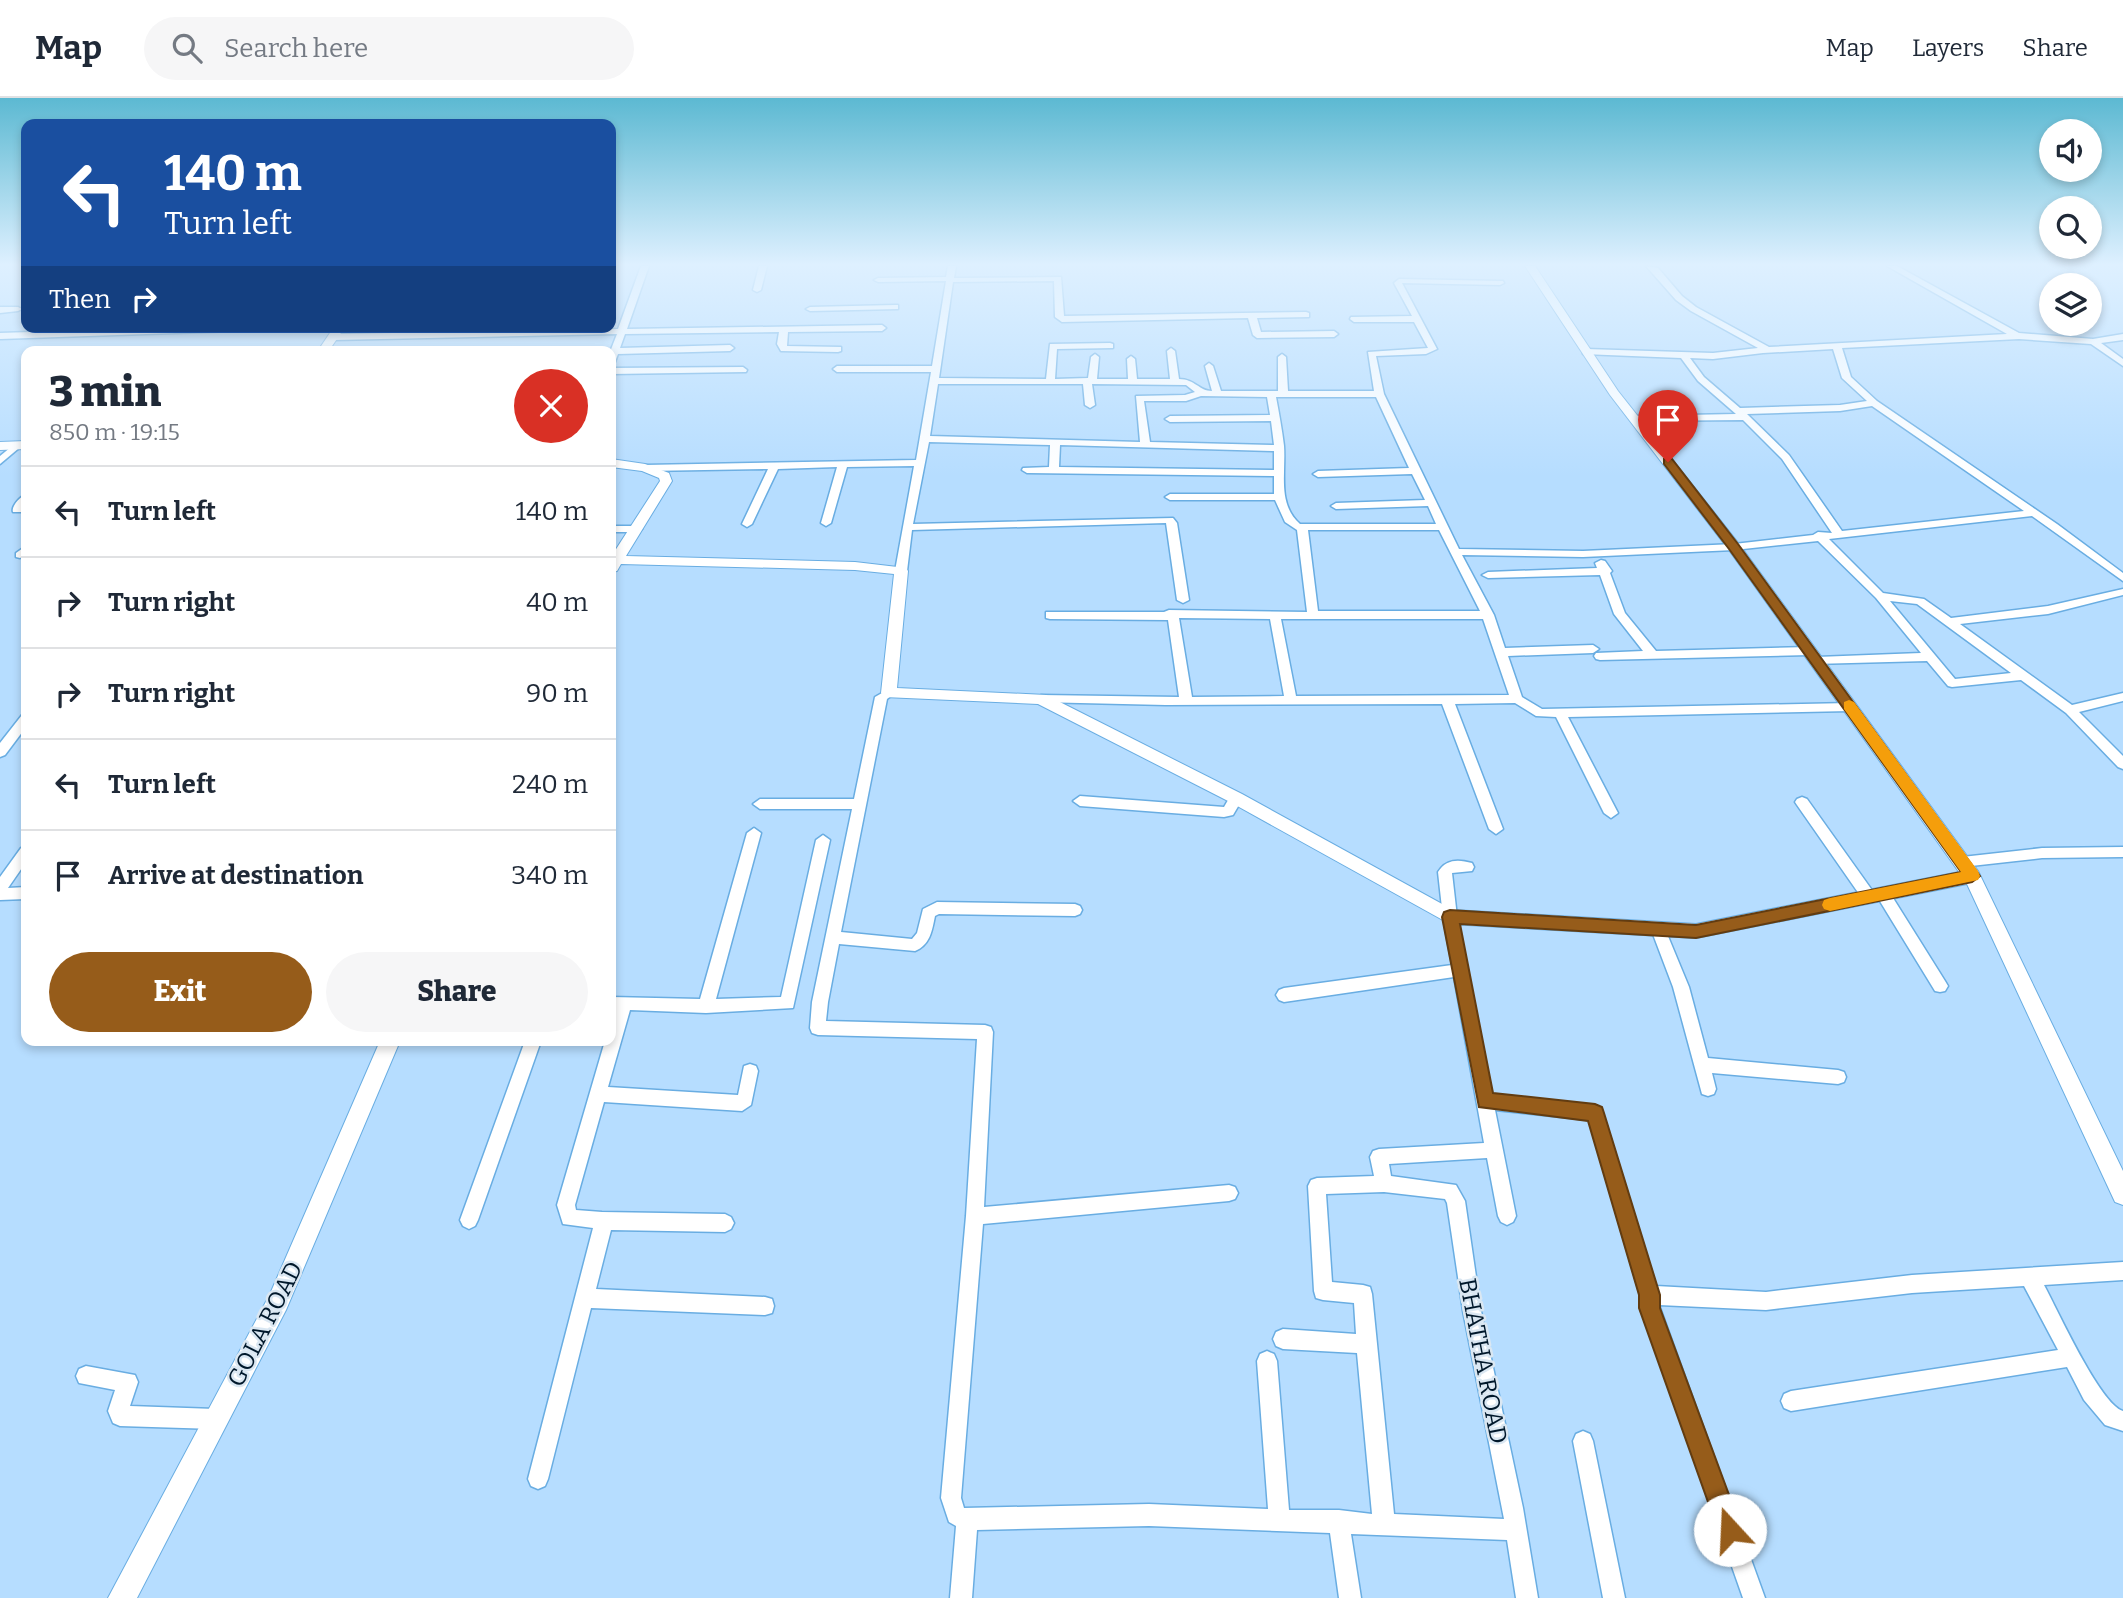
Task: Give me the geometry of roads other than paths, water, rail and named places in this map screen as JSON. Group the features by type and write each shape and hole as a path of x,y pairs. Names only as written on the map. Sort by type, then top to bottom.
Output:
{"street":[{"path":"326,346 332,337 380,336"},
{"path":"783,336 782,348 838,349"},
{"path":"889,693 907,527 925,439 941,336"},
{"path":"1085,345 1086,336"},
{"path":"1426,336 1433,349 1372,353 1380,394 1415,471 1488,615 1517,699"},
{"path":"1576,336 1635,419 1734,547 1967,869 2123,1195"},
{"path":"1742,336 1768,349"},
{"path":"1586,352 1713,356 1768,349 2019,336 2093,342 2123,337"},
{"path":"2093,342 2123,363"},
{"path":"1050,381 1052,347 1110,346"},
{"path":"1837,346 1847,378 1874,403 2123,578"},
{"path":"616,351 730,348"},
{"path":"1171,351 1175,382"},
{"path":"1684,355 1696,377 1741,414 1795,465 1838,533"},
{"path":"1090,405 1090,381 1095,357"},
{"path":"1282,357 1283,393"},
{"path":"1132,359 1133,382"},
{"path":"1209,366 1217,394"},
{"path":"837,369 936,369"},
{"path":"616,371 743,370"},
{"path":"934,381 1175,382 1191,383 1200,393"},
{"path":"1145,444 1139,398 1189,398 1200,393 1380,394"},
{"path":"1271,393 1279,448 1279,497 1285,519 1297,527 1443,527"},
{"path":"1635,419 1840,408 1874,403"},
{"path":"1170,419 1275,418"},
{"path":"925,439 1279,448"},
{"path":"1054,471 1055,442"},
{"path":"0,446 21,445"},
{"path":"0,461 21,445"},
{"path":"645,468 919,463"},
{"path":"616,464 658,471 665,476 666,481 616,560"},
{"path":"747,524 775,464"},
{"path":"827,523 843,464"},
{"path":"1027,470 1279,473"},
{"path":"1318,474 1415,471"},
{"path":"1170,497 1279,497"},
{"path":"1336,506 1431,503"},
{"path":"17,510 21,505"},
{"path":"1455,552 1595,554 1734,547 1818,535 2034,513"},
{"path":"907,527 1169,520 1172,523 1184,600"},
{"path":"1302,527 1311,612 1315,616"},
{"path":"616,529 636,530"},
{"path":"1818,535 1880,596 1952,683 2023,676"},
{"path":"1595,554 1606,571 1620,614 1651,653"},
{"path":"616,565 855,566 901,571"},
{"path":"1489,575 1606,571"},
{"path":"1949,622 2048,610 2123,592"},
{"path":"1880,596 1920,601 2070,710 2123,764"},
{"path":"1169,614 1174,619 1185,701"},
{"path":"1050,615 1488,615"},
{"path":"1275,616 1291,700"},
{"path":"1500,652 1931,657"},
{"path":"1516,1530 1149,1515 967,1520 956,1516 951,1497 975,1216 985,1032 818,1028 832,937 881,697 889,693 1185,701 1517,699 1540,713 1850,707"},
{"path":"2070,710 2123,697"},
{"path":"1041,699 1236,799 1450,917 1696,932 1876,895 1967,869 2042,853 2123,852"},
{"path":"1447,699 1496,829"},
{"path":"1560,713 1611,813"},
{"path":"0,752 21,725"},
{"path":"1080,801 1224,812 1236,799"},
{"path":"1802,802 1876,895 1940,986"},
{"path":"760,804 858,804"},
{"path":"706,1006 754,833"},
{"path":"617,1002 706,1006 788,1003 824,840"},
{"path":"21,860 0,891 21,893"},
{"path":"1467,867 1453,865 1445,868 1450,917 1507,1216"},
{"path":"832,937 915,945 922,940 928,913 937,908 1075,910"},
{"path":"1658,929 1681,987 1708,1089"},
{"path":"1284,995 1460,970"},
{"name":"GOLA ROAD","path":"122,1598 284,1289 388,1046"},
{"path":"469,1220 531,1046"},
{"path":"607,1046 566,1213 569,1218 725,1223"},
{"path":"1702,1065 1839,1077"},
{"path":"597,1094 742,1103 745,1100 750,1071"},
{"path":"1485,1101 1595,1113 1649,1295 1650,1308 1754,1598"},
{"path":"1384,1184 1379,1157 1495,1150"},
{"name":"BHATHA ROAD","path":"1366,1344 1363,1294 1323,1292 1317,1186 1384,1184 1445,1189 1455,1197 1472,1311 1527,1598"},
{"path":"975,1216 1229,1193"},
{"path":"538,1479 602,1230 602,1221"},
{"path":"1649,1295 1766,1301 1912,1284 2123,1271"},
{"path":"2029,1276 2102,1408 2112,1418 2123,1421"},
{"path":"585,1298 765,1306"},
{"path":"1283,1339 1366,1344 1384,1524"},
{"path":"1791,1401 2072,1357"},
{"path":"1267,1361 1279,1520"},
{"path":"86,1376 128,1382 118,1411 120,1416 215,1419"},
{"path":"1583,1441 1614,1598"},
{"path":"961,1598 967,1520"},
{"path":"1339,1521 1350,1598"}]}
